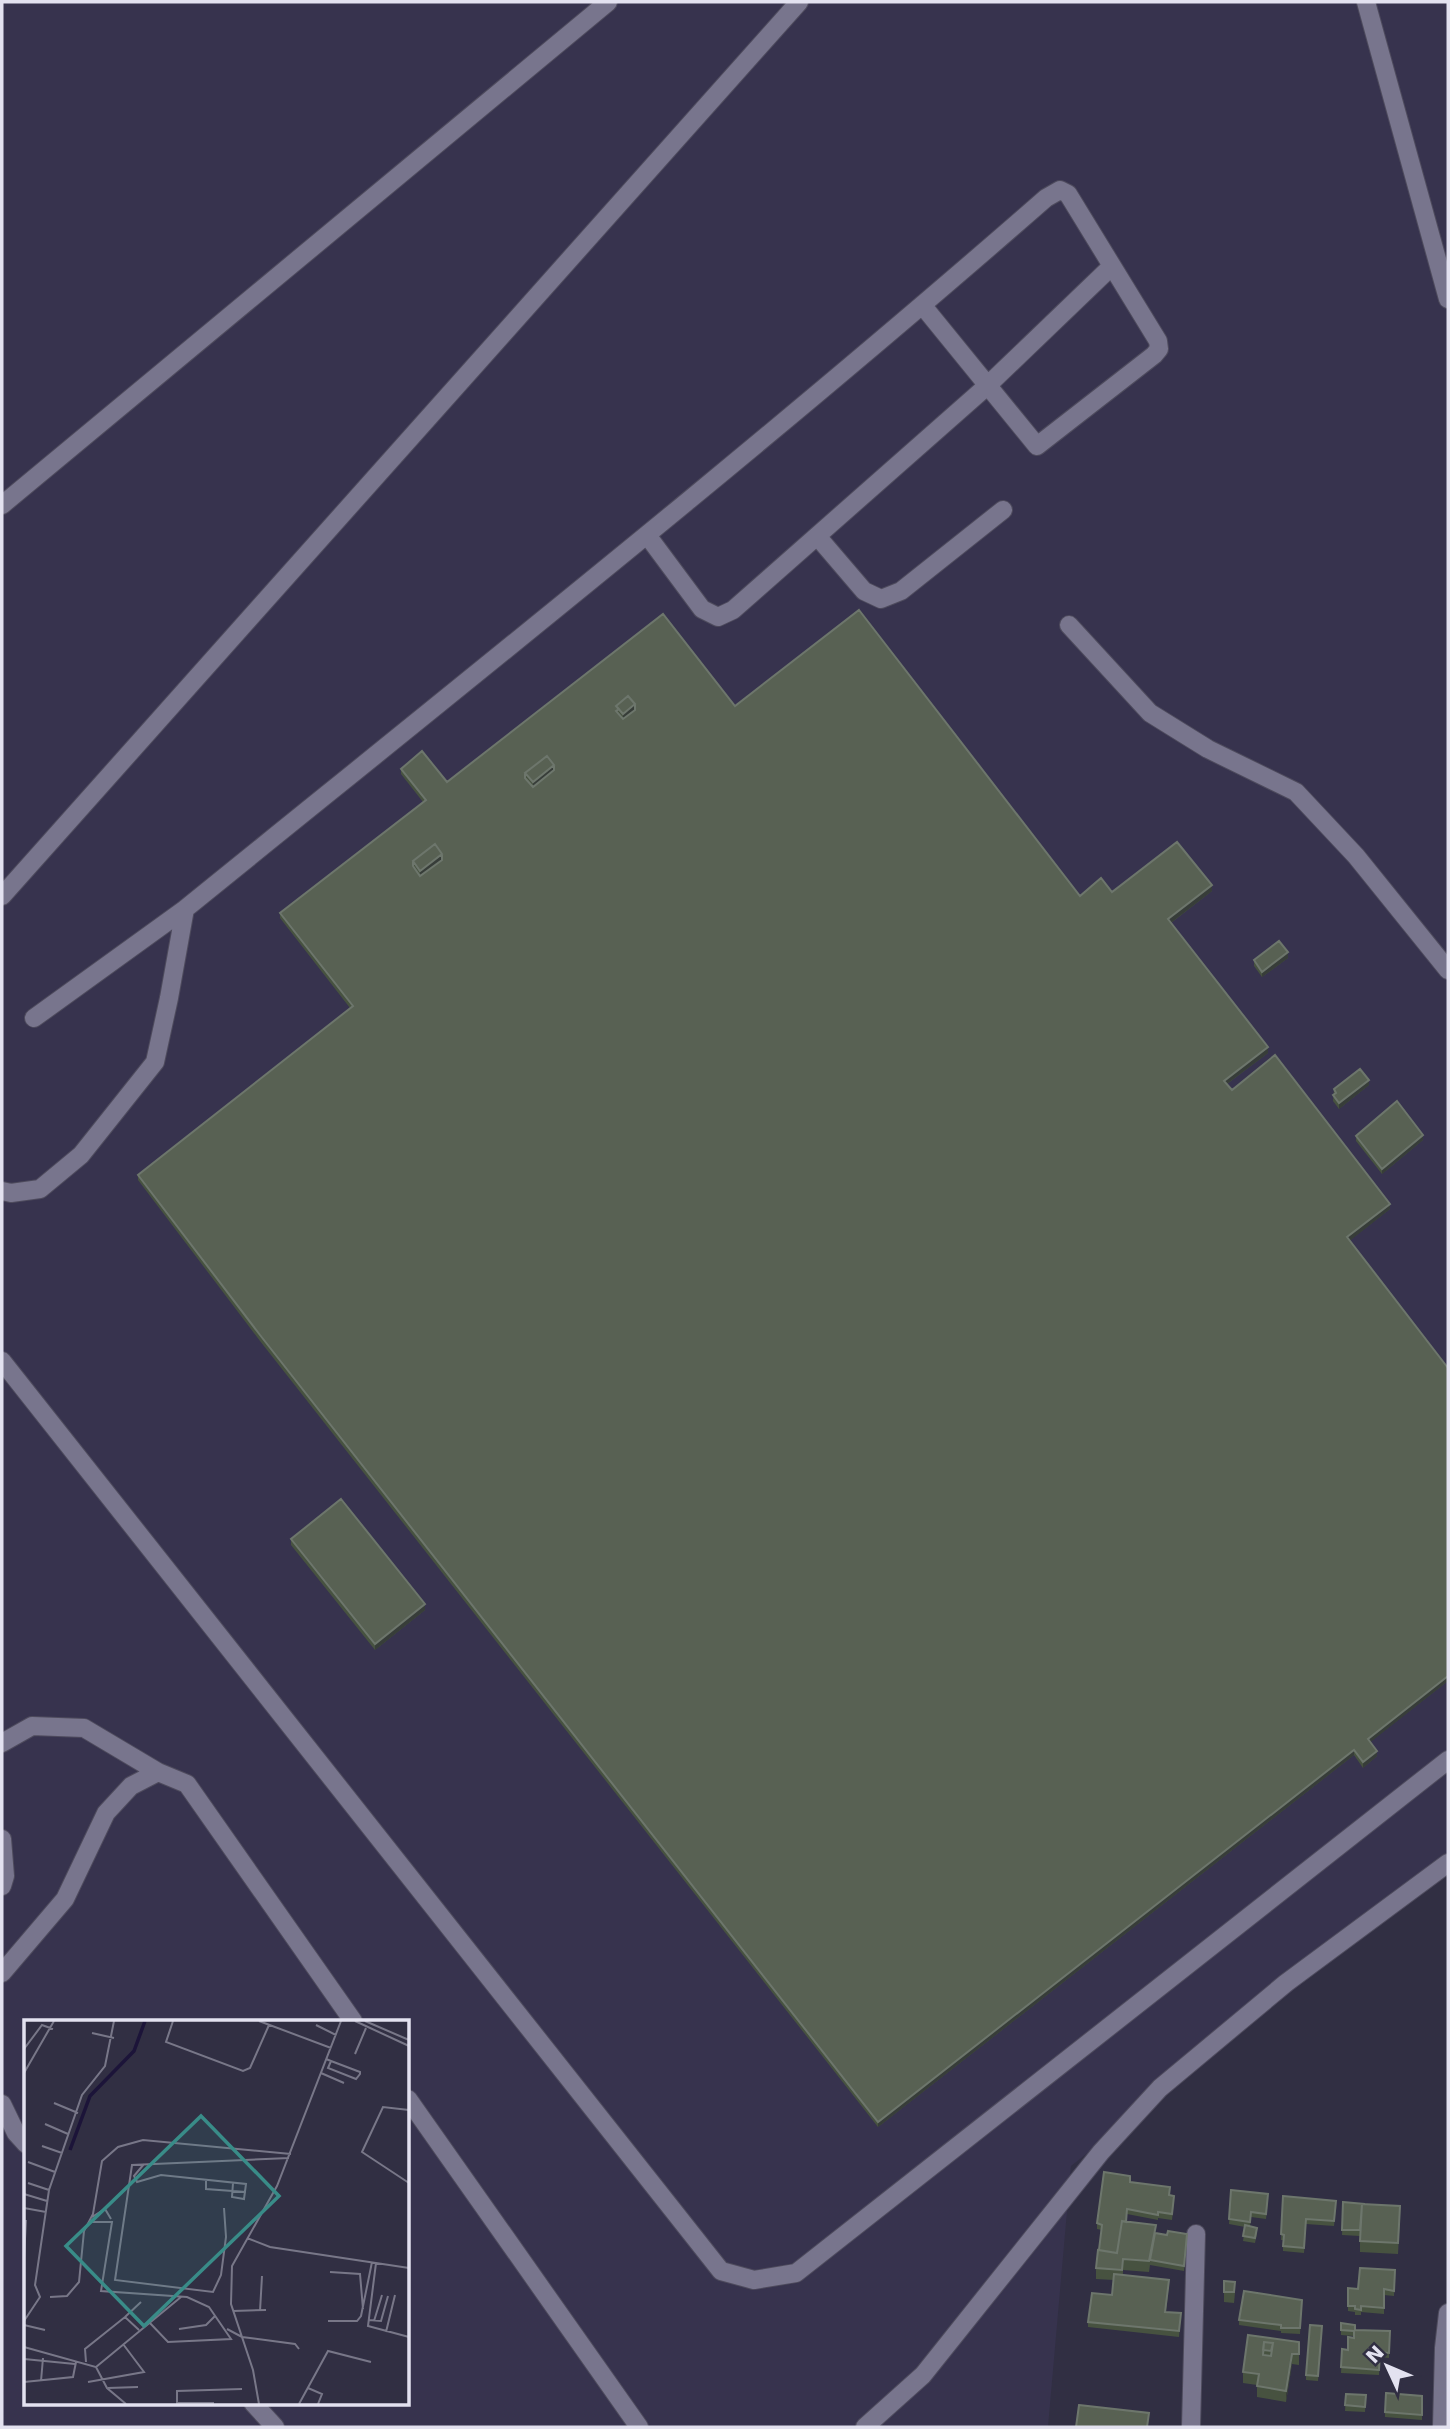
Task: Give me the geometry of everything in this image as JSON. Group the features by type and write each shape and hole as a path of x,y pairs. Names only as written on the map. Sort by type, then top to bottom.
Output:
{"street":[{"path":"2,505 608,2"},
{"path":"2,895 799,2"},
{"path":"1366,2 1448,299"},
{"path":"34,1018 185,909 647,535 923,306 1046,198 1059,190 1068,194 1158,341 1159,349 1037,446 923,306"},
{"path":"647,535 702,609 718,617 733,610 987,386 1112,266"},
{"path":"817,536 864,591 881,598 901,591 1003,510"},
{"path":"1069,625 1150,713 1208,749 1296,792 1356,856 1448,970"},
{"path":"2,1191 11,1193 40,1189 81,1155 155,1062 185,909"},
{"path":"2,1361 721,2271 754,2280 796,2273 1448,1760"},
{"path":"2,1744 32,1726 84,1728 158,1773 187,1784 352,2020"},
{"path":"2,1973 65,1899 106,1812 131,1786 158,1773"},
{"path":"2,1839 5,1876 2,1886"},
{"path":"865,2427 923,2375 1101,2152 1160,2088 1286,1983 1448,1863"},
{"path":"410,2102 639,2427"},
{"path":"2,2104 16,2133 24,2142"},
{"path":"1191,2427 1196,2234"},
{"path":"1443,2427 1448,2313"},
{"path":"254,2404 275,2427"}],"shaded area":[{"path":"2,2 1448,2 1448,1868 1071,2166 1048,2427 2,2427"}],"building":[{"path":"859,610 1080,896 1101,878 1112,892 1177,842 1212,885 1168,919 1268,1047 1224,1081 1232,1090 1275,1055 1390,1204 1347,1237 1448,1368 1448,1676 1368,1739 1377,1751 1363,1762 1354,1750 878,2122 260,1335 138,1175 353,1006 280,913 426,800 401,769 422,751 447,782 663,614 735,706","holes":["628,696 635,704 635,710 623,719 616,711 619,709 616,706","547,756 554,765 554,770 533,787 525,778 525,773","435,844 442,854 442,860 420,876 413,866 413,861"]},
{"path":"628,696 635,704 623,714 616,706"},
{"path":"547,756 554,765 533,782 525,773"},
{"path":"435,844 442,854 420,871 413,861"},
{"path":"1279,941 1288,952 1262,972 1254,960"},
{"path":"1360,1069 1369,1080 1339,1103 1333,1095 1336,1093 1334,1089"},
{"path":"1397,1101 1423,1135 1382,1169 1356,1136"},
{"path":"341,1499 425,1604 375,1644 291,1539"},
{"path":"1104,2172 1130,2176 1130,2182 1170,2187 1169,2195 1174,2196 1172,2214 1158,2212 1158,2215 1127,2209 1126,2222 1122,2221 1117,2253 1099,2250 1102,2225 1097,2223"},
{"path":"1231,2190 1268,2194 1266,2214 1251,2212 1250,2222 1229,2219"},
{"path":"1283,2196 1336,2201 1334,2221 1306,2219 1304,2248 1283,2246"},
{"path":"1343,2202 1365,2204 1362,2204 1360,2230 1342,2230"},
{"path":"1362,2204 1400,2206 1398,2243 1360,2241"},
{"path":"1122,2221 1156,2225 1149,2261 1123,2259 1122,2270 1096,2268 1098,2250 1117,2253"},
{"path":"1245,2225 1257,2228 1255,2238 1243,2236"},
{"path":"1168,2231 1187,2234 1184,2266 1150,2260 1155,2233 1167,2235"},
{"path":"1360,2268 1395,2270 1394,2291 1384,2289 1384,2308 1361,2306 1361,2310 1348,2306 1348,2288 1358,2289"},
{"path":"1114,2274 1169,2280 1165,2312 1181,2313 1179,2331 1088,2322 1092,2293 1112,2295"},
{"path":"1224,2281 1235,2282 1234,2292 1224,2292"},
{"path":"1244,2291 1302,2300 1300,2328 1281,2328 1281,2325 1239,2320"},
{"path":"1341,2323 1355,2325 1355,2330 1390,2331 1389,2353 1380,2352 1379,2370 1341,2367 1342,2349 1348,2350 1348,2337 1354,2338 1354,2331 1341,2330"},
{"path":"1310,2325 1322,2326 1318,2376 1306,2375"},
{"path":"1248,2335 1299,2342 1299,2354 1292,2354 1286,2391 1257,2386 1259,2374 1243,2372","holes":["1264,2342 1273,2343 1271,2356 1263,2355"]},
{"path":"1264,2342 1273,2343 1271,2351 1263,2350"},
{"path":"1386,2393 1422,2396 1422,2415 1385,2412"},
{"path":"1346,2394 1366,2395 1365,2407 1345,2405"},
{"path":"1079,2405 1149,2413 1147,2427 1076,2427"}]}
